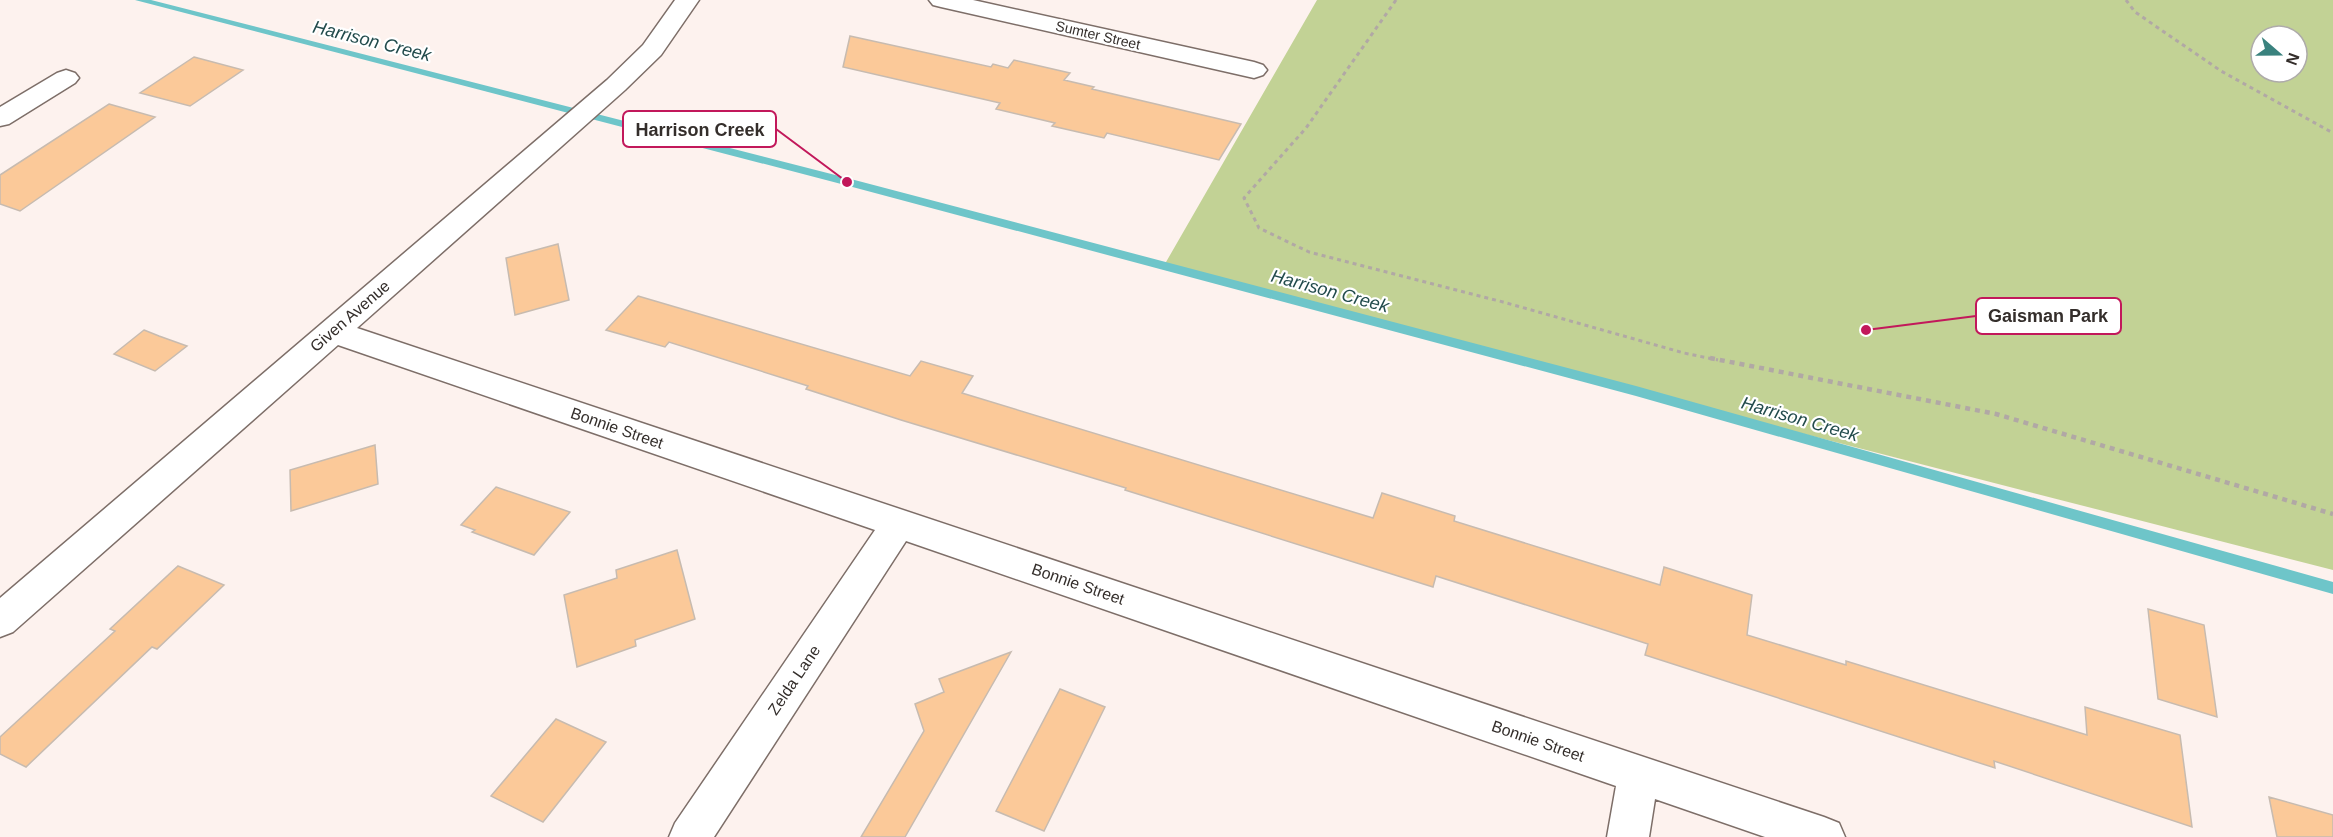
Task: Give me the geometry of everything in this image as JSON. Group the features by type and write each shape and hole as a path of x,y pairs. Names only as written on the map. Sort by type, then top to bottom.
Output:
{"street":[{"name":"Given Avenue","path":"0,621 616,85 652,50 687,0"},
{"name":"Sumter Street","path":"941,0 1254,70"},
{"path":"1040,22 1057,0"},
{"path":"0,118 66,78"},
{"name":"Bonnie Street","path":"332,331 1824,837"},
{"name":"Zelda Lane","path":"690,837 898,524"},
{"path":"1628,837 1638,775"}],"path":[{"path":"1396,0 1340,84 1271,171 1244,198 1259,228 1309,252 1503,302 1684,353 1996,414 2333,514"},
{"path":"2126,0 2135,12 2221,71 2333,133"}],"green space":[{"path":"1317,0 2333,0 2333,570 1162,269"}],"building":[{"path":"850,36 991,67 993,64 1008,68 1014,60 1070,73 1064,80 1094,87 1092,89 1241,124 1219,160 1107,133 1104,138 1052,126 1055,123 996,109 1000,103 843,67"},
{"path":"194,57 243,70 190,106 140,93"},
{"path":"109,104 155,117 20,211 0,204 0,175"},
{"path":"558,244 569,300 515,315 506,258"},
{"path":"638,296 910,376 921,361 973,376 962,393 1373,518 1382,493 1455,516 1454,521 1660,585 1664,567 1752,595 1747,635 1846,665 1846,661 2087,735 2085,707 2180,735 2192,827 1994,761 1995,768 1645,655 1648,644 1436,576 1433,587 1125,490 1126,488 901,420 806,389 808,386 669,342 665,347 606,330"},
{"path":"144,330 187,346 155,371 114,354"},
{"path":"375,445 378,484 291,511 290,470"},
{"path":"496,487 570,512 534,555 472,532 475,530 461,525"},
{"path":"677,550 695,619 635,640 636,646 577,667 564,595 617,578 616,570"},
{"path":"178,566 224,585 157,649 152,647 26,767 0,754 0,737 115,631 110,629"},
{"path":"2148,609 2204,625 2217,717 2158,699"},
{"path":"1011,652 905,837 861,837 924,731 915,704 944,692 939,679"},
{"path":"1060,689 1105,707 1044,831 996,811"},
{"path":"556,719 606,742 543,822 491,796"},
{"path":"2269,797 2333,815 2333,837 2277,837"}],"waterway":[{"name":"Harrison Creek","path":"140,0 847,182 1636,391 2333,588"}],"place":[{"name":"Harrison Creek","path":"847,182"},
{"name":"Gaisman Park","path":"1866,330"}]}
